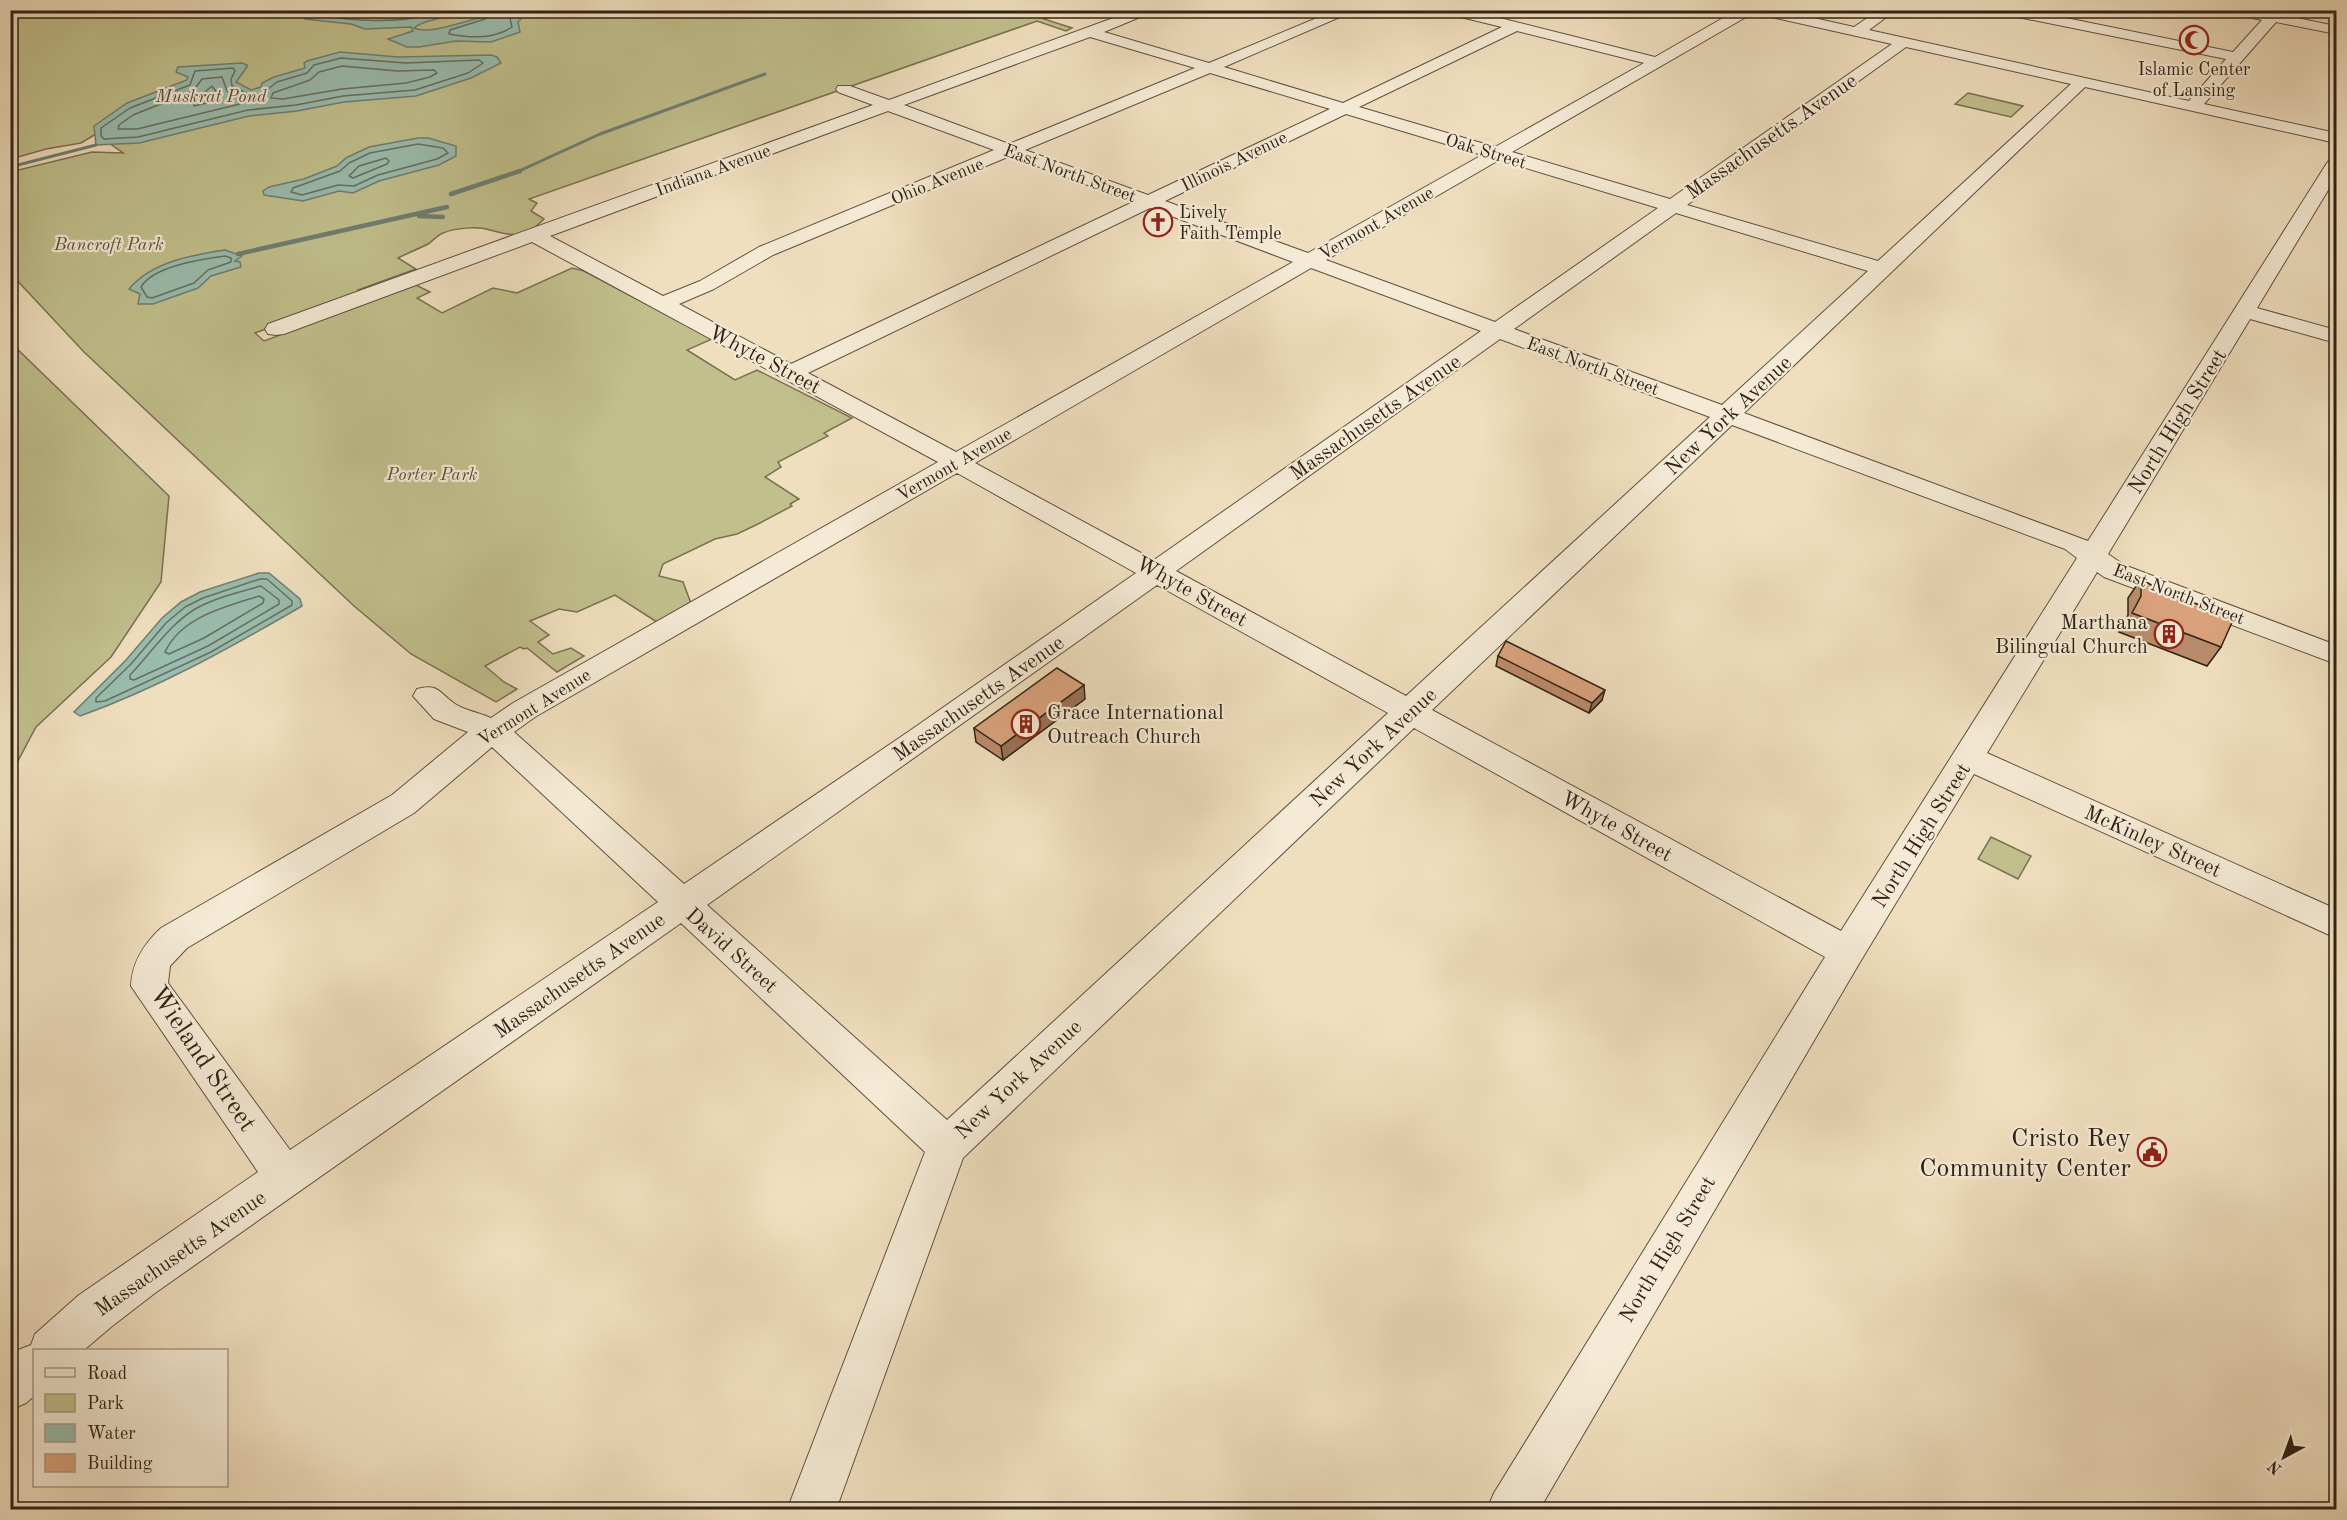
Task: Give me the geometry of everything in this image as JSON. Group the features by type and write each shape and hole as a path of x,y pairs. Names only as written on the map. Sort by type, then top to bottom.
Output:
{"street":[{"name":"Indiana Avenue","path":"276,328 1150,10"},
{"name":"Ohio Avenue","path":"662,304 707,285 766,251 1349,10"},
{"path":"1449,10 1657,62"},
{"name":"Vermont Avenue","path":"174,938 403,804 468,748 524,710 1748,10"},
{"path":"1757,10 1775,12 1903,43 2337,138"},
{"path":"1857,32 1889,10"},
{"path":"2234,10 2276,14 2337,30"},
{"path":"2008,11 2237,57"},
{"path":"2192,106 2276,14"},
{"name":"Illinois Avenue","path":"791,373 1514,27"},
{"name":"Oak Street","path":"1090,32 1883,269"},
{"name":"Massachusetts Avenue","path":"52,1349 95,1311 140,1278 682,904 1156,572 1903,43"},
{"name":"New York Avenue","path":"811,1509 947,1146 2082,82"},
{"name":"East North Street","path":"844,89 2074,543 2114,571 2337,655"},
{"name":"North High Street","path":"1511,1509 1847,952 2337,163"},
{"name":"Whyte Street","path":"534,235 957,462 1847,952"},
{"path":"2246,311 2337,337"},
{"name":"David Street","path":"428,696 445,712 493,730 947,1146"},
{"name":"McKinley Street","path":"1969,758 2337,924"},
{"name":"Wieland Street","path":"174,938 159,952 149,971 149,986 286,1178"},
{"path":"10,1387 33,1367"}],"green space":[{"path":"1066,10 1044,19 1072,28 1066,31 1037,21 529,199 537,203 531,211 544,219 525,233 513,235 473,228 443,233 428,244 398,258 416,269 358,290 363,293 255,333 264,341 416,285 430,292 417,298 442,313 493,288 517,293 572,268 584,271 712,339 687,350 735,380 757,370 852,418 824,433 828,436 778,462 781,467 765,477 799,499 790,504 792,506 737,534 715,539 663,564 659,576 683,582 692,606 660,624 615,595 577,612 559,609 530,621 549,635 538,642 553,654 571,648 584,656 557,672 527,648 520,647 485,666 504,682 517,689 496,702 411,654 354,606 84,352 11,274 10,172 92,152 123,153 96,134 81,143 46,149 11,159 11,79 15,79 11,76 11,11"},
{"path":"1968,93 2023,106 2011,117 1955,104"},
{"path":"11,343 169,496 161,582 111,657 36,727 11,774"},
{"path":"1991,837 2031,856 2018,879 1978,859"}],"water":[{"path":"303,10 430,10 446,15 421,23 414,28 425,30 500,14 512,14 521,19 518,22 520,32 491,42 456,41 407,47 388,39 413,31 411,27 365,29 351,24 305,19 302,16 310,11"},
{"name":"Muskrat Pond","path":"340,52 398,57 491,55 497,57 501,63 471,78 416,96 344,102 297,111 249,116 139,143 96,145 94,126 127,103 187,80 188,77 176,72 178,67 242,63 247,67 236,82 251,90 261,87 262,83 274,77 305,68 304,63 307,61"},
{"path":"428,138 456,146 456,156 439,165 379,181 353,193 339,191 303,201 264,195 263,191 269,187 304,179 337,166 346,158 369,147"},
{"path":"225,250 242,256 235,261 240,262 241,267 211,276 198,288 153,304 138,304 140,294 129,289 138,280 160,266 186,257"},
{"path":"259,573 269,573 300,599 302,606 166,680 80,716 74,712 126,660 162,618 181,602 200,592"}],"building":[{"path":"2141,579 2160,590 2234,618 2221,647 2132,613 2141,596"},
{"path":"1506,641 1605,690 1592,703 1498,656"},
{"path":"1057,668 1084,685 1001,746 974,728"}],"waterway":[{"path":"517,172 600,134 765,74"},
{"path":"10,167 96,145"},
{"path":"451,194 517,172"},
{"path":"238,254 447,207"},
{"path":"419,216 443,217"}],"place":[{"name":"Islamic Center of Lansing","path":"2194,40"},
{"name":"Lively Faith Temple","path":"1158,222"},
{"name":"Marthana Bilingual Church","path":"2169,634"},
{"name":"Grace International Outreach Church","path":"1026,724"},
{"name":"Cristo Rey Community Center","path":"2152,1152"}],"park label":[{"name":"Bancroft Park","path":"109,244"},
{"name":"Porter Park","path":"432,474"}]}
